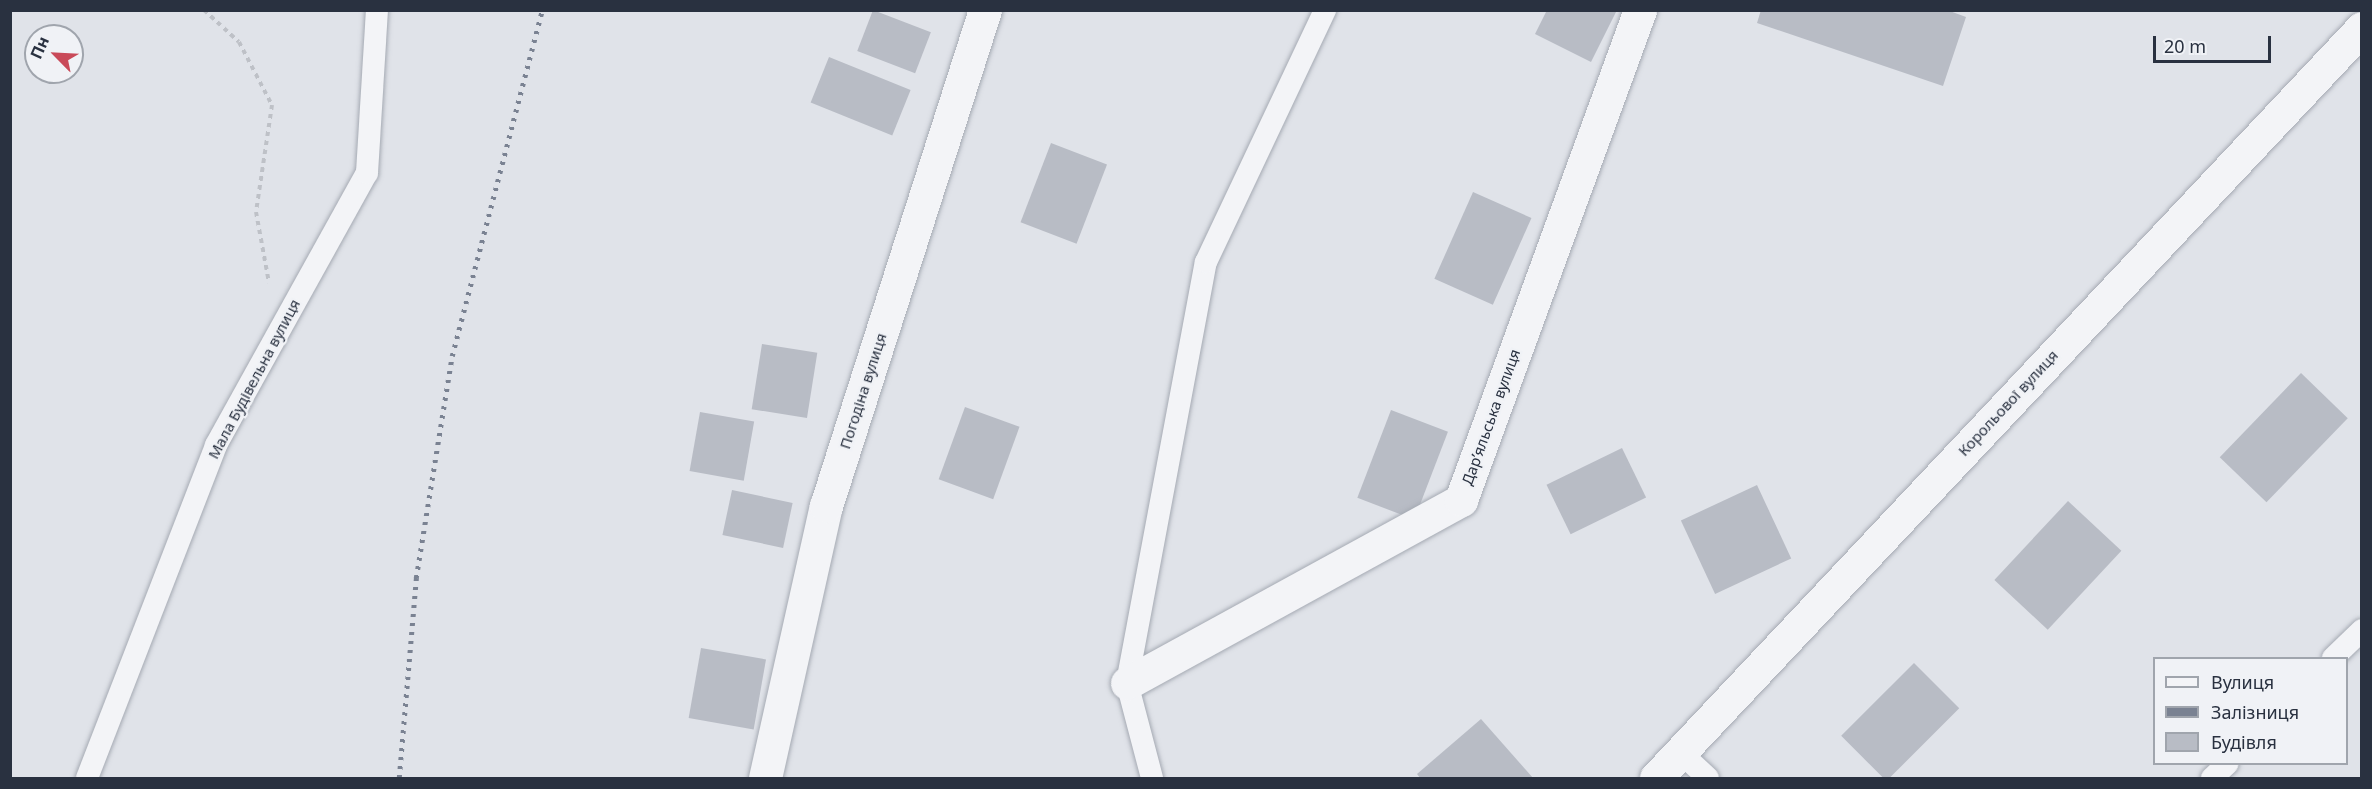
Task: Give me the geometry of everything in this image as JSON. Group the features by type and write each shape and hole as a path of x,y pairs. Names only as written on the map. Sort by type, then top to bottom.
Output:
{"street":[{"name":"Погодіна вулиця","path":"765,778 826,506 985,10"},
{"name":"Дар’яльська вулиця","path":"1127,682 1461,500 1640,10"},
{"name":"Корольової вулиця","path":"1656,778 2361,28"}],"lane":[{"name":"Мала Будівельна вулиця","path":"87,778 216,445 367,173 377,10"},
{"path":"1152,778 1127,682 1206,262 1325,10"},
{"path":"2334,657 2361,630"},
{"path":"1680,752 1708,778"},
{"path":"2212,778 2226,765"}],"path":[{"path":"204,10 239,42 272,105 256,212 270,285 271,347"}],"building":[{"path":"873,10 931,32 915,73 857,51"},
{"path":"1547,10 1617,10 1591,62 1535,34"},
{"path":"1761,10 1947,10 1966,17 1943,86 1757,23"},
{"path":"829,57 911,90 892,135 811,102"},
{"path":"1051,143 1107,165 1077,244 1021,222"},
{"path":"1473,192 1531,218 1493,305 1434,279"},
{"path":"762,344 817,353 807,418 752,409"},
{"path":"2301,373 2348,418 2266,502 2220,457"},
{"path":"965,407 1020,427 993,499 939,479"},
{"path":"1391,410 1448,432 1414,520 1357,498"},
{"path":"700,412 754,422 744,481 690,471"},
{"path":"1622,448 1646,497 1571,534 1547,485"},
{"path":"1757,485 1791,558 1715,594 1681,520"},
{"path":"732,490 793,503 783,548 722,535"},
{"path":"2068,501 2121,551 2048,630 1994,580"},
{"path":"701,648 766,659 754,729 689,718"},
{"path":"1914,663 1959,708 1890,778 1883,778 1841,736"},
{"path":"1481,719 1533,778 1420,778 1417,774"}],"railway":[{"path":"399,778 416,578 452,356 542,10"}]}
